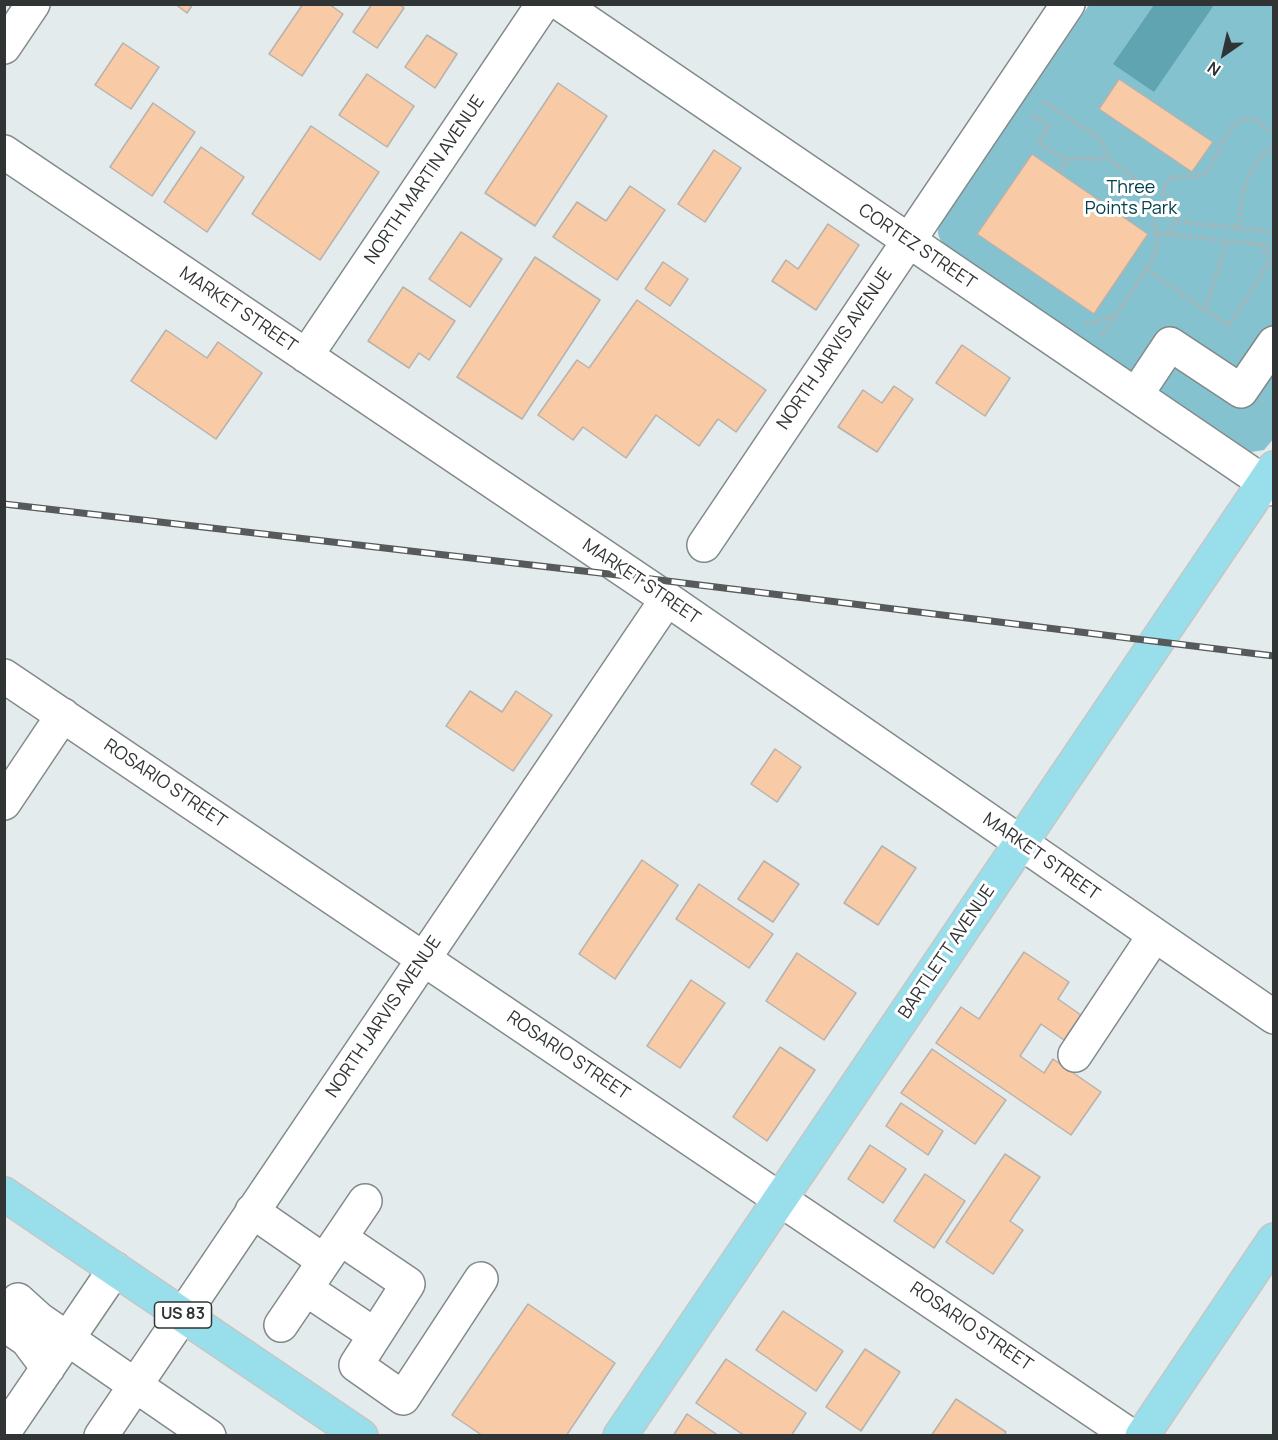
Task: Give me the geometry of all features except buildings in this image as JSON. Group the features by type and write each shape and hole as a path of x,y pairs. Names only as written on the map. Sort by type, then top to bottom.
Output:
{"main road":[{"name":"BARTLETT AVENUE","path":"620,1436 1155,641 1270,480"},
{"name":"US 83","path":"4,1194 361,1436"},
{"path":"1142,1436 1274,1240"}],"street":[{"path":"4,47 33,4"},
{"name":"NORTH MARTIN AVENUE","path":"306,356 543,4"},
{"name":"CORTEZ STREET","path":"561,4 1136,395 1270,480"},
{"name":"NORTH JARVIS AVENUE","path":"704,545 1068,4"},
{"name":"MARKET STREET","path":"4,152 667,599 1274,1017"},
{"path":"1136,395 1170,344 1241,391 1274,343"},
{"name":"NORTH JARVIS AVENUE","path":"101,1436 667,599"},
{"name":"ROSARIO STREET","path":"4,676 1131,1436"},
{"path":"4,803 63,715"},
{"path":"1075,1055 1154,936"},
{"path":"281,1325 365,1201"},
{"path":"252,1211 408,1284 356,1365 403,1398 481,1279"},
{"path":"4,1432 115,1269"},
{"path":"306,1289 375,1335"},
{"path":"9,1303 39,1319 209,1436"},
{"path":"9,1303 27,1340 48,1368"}],"path":[{"path":"1042,100 1100,139 1110,160 1137,180 1153,214 1156,233 1155,255 1101,337"},
{"path":"1032,115 1049,126 1038,142 1053,153 1069,159 1110,160"},
{"path":"1274,134 1255,120 1239,121 1225,137 1207,173 1194,177 1172,177 1166,182 1163,190 1167,206 1176,218 1189,223 1274,232"},
{"path":"1238,228 1242,192 1248,176 1254,165 1274,145"},
{"path":"1058,172 1069,159"},
{"path":"1153,214 1167,206"},
{"path":"1170,234 1176,218"},
{"path":"1156,233 1274,246"},
{"path":"1205,309 1227,241"},
{"path":"1147,270 1229,326 1269,262 1269,257 1261,244"},
{"path":"1079,322 1094,322 1116,315"}],"green space":[{"name":"Three Points Park","path":"1089,5 1273,5 1274,438 1264,450 1251,452 954,252 939,238 939,225"}],"shaded area":[{"path":"1154,5 1214,5 1154,92 1113,64"}],"railway":[{"path":"4,504 635,577 1274,656"}]}
